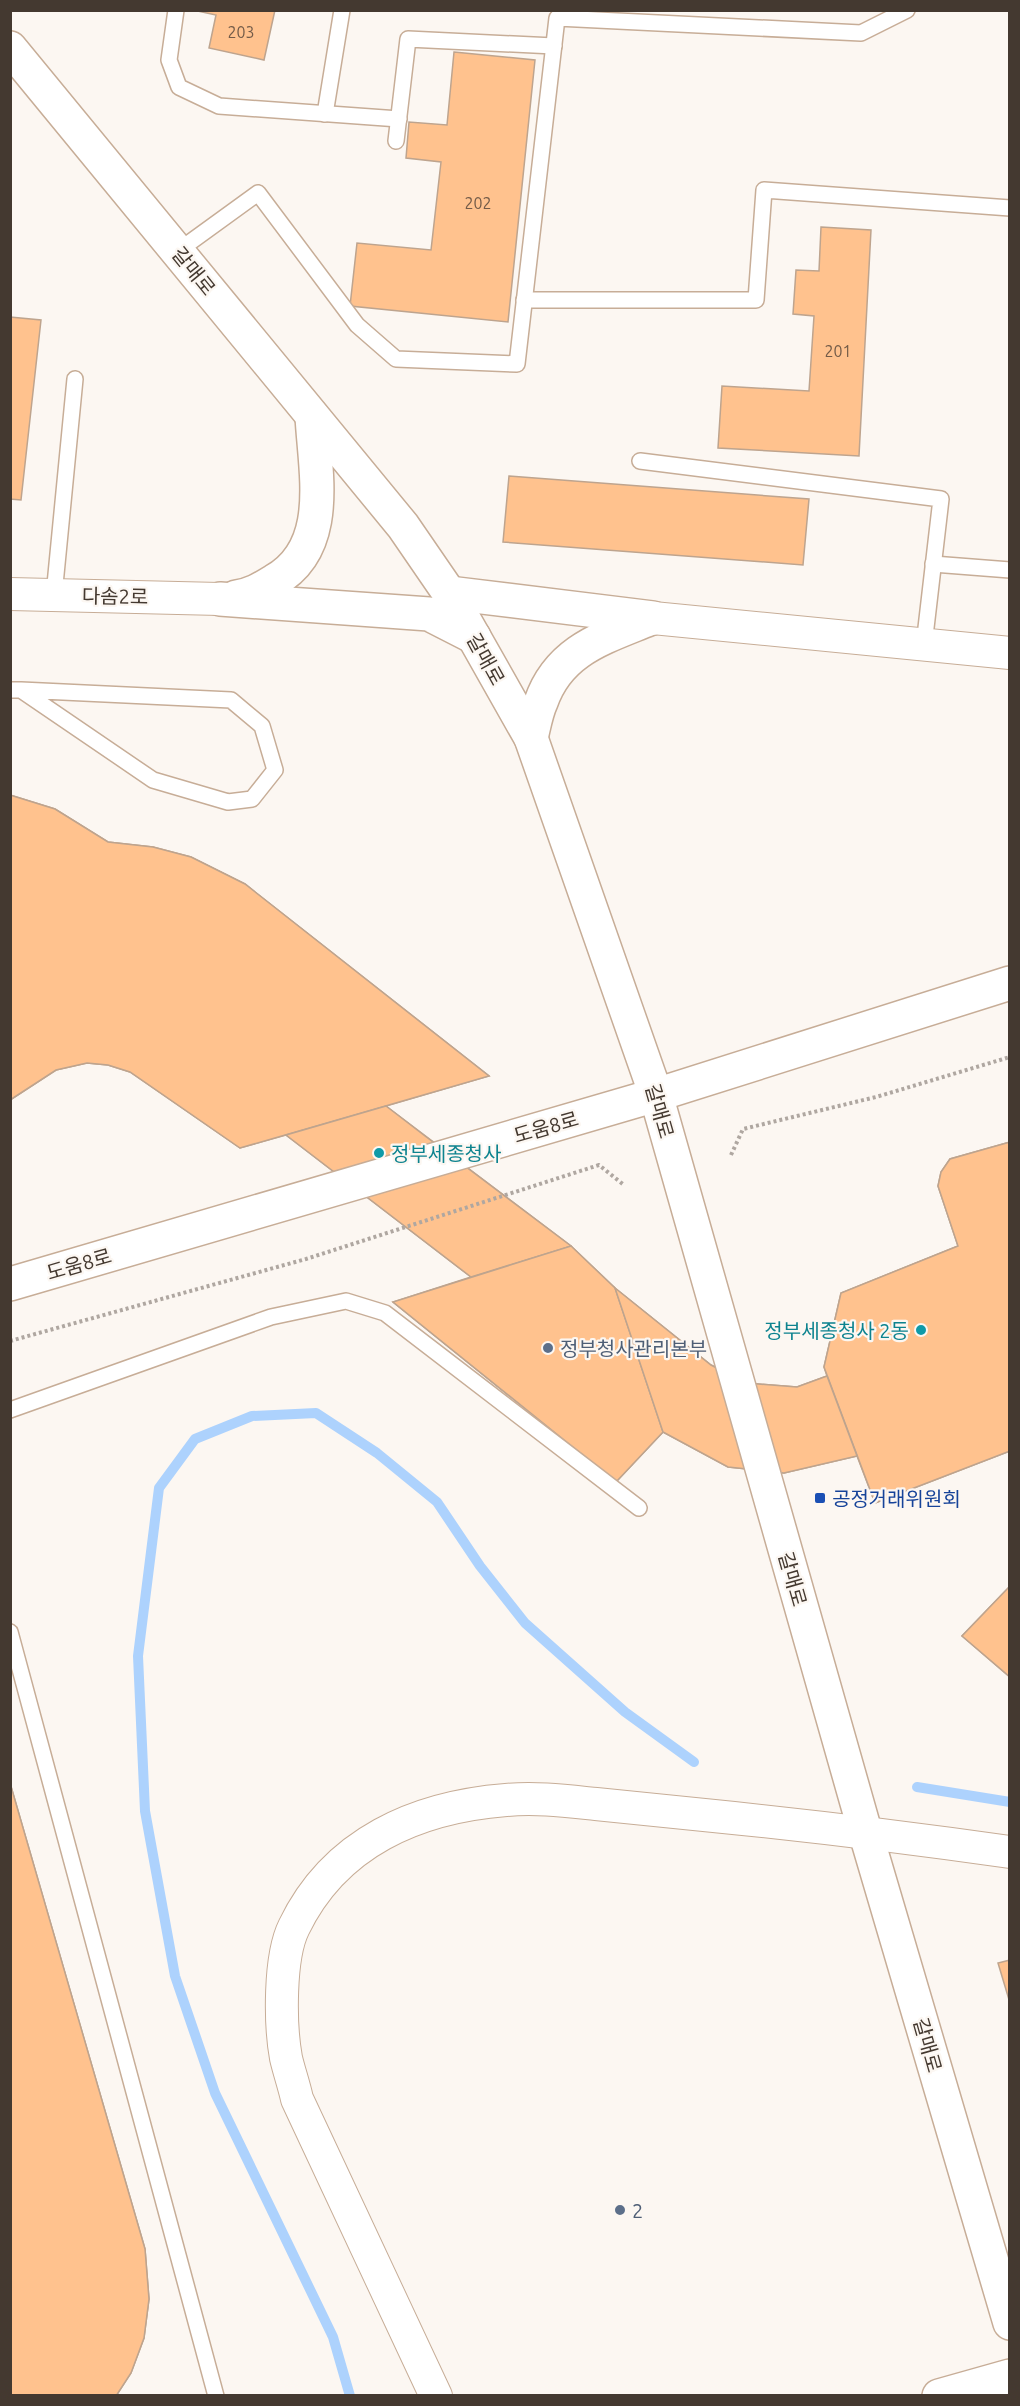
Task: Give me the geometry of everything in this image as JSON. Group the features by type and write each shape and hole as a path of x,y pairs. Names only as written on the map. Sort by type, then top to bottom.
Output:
{"street":[{"name":"갈매로","path":"10,48 403,526 449,593 531,738 656,1095 865,1831 1010,2323"},
{"path":"220,599 250,595 282,577 298,564 312,539 317,508 312,416"},
{"path":"449,593 653,618 1010,653"},
{"name":"다솜2로","path":"10,594 220,599"},
{"path":"220,599 429,614 474,637"},
{"path":"531,738 541,700 553,678 572,655 595,641 653,618"},
{"name":"도움8로","path":"10,1284 656,1095 1010,983"},
{"path":"436,2396 297,2098 286,2057 283,2015 284,1966 293,1928 319,1886 346,1857 383,1832 423,1816 461,1806 508,1800 562,1801 865,1831 1010,1852"},
{"path":"939,2396 1010,2376"}],"lane":[{"path":"176,10 169,60 179,87 219,106 399,119"},
{"path":"325,114 342,10"},
{"path":"178,252 258,193 357,325 396,359 517,364 557,18 861,33 907,10"},
{"path":"396,141 408,39 554,46"},
{"path":"524,300 756,300 764,190 1010,208"},
{"path":"54,595 75,379"},
{"path":"640,461 941,499 924,645"},
{"path":"933,564 1010,570"},
{"path":"16,690 231,700 262,726 275,770 252,799 228,802 153,780 16,690"},
{"path":"10,1410 271,1317 346,1301 386,1313 639,1508"},
{"path":"10,1632 216,2396"}],"path":[{"path":"731,1155 743,1129 876,1096 1010,1057"},
{"path":"10,1341 306,1259 599,1165 624,1185"}],"building":[{"path":"193,10 275,10 264,60 209,48 216,15"},
{"path":"454,52 535,60 508,322 350,306 357,243 431,250 441,162 406,158 409,122 447,125"},
{"path":"821,227 871,230 859,456 718,448 722,386 809,391 814,316 793,314 796,270 819,271"},
{"path":"10,317 41,320 21,500 10,499"},
{"path":"509,476 809,499 803,565 503,542"},
{"name":"정부세종청사","path":"10,795 55,809 108,842 153,847 191,857 245,884 489,1076 386,1106 571,1246 615,1288 711,1365 746,1383 797,1387 827,1376 824,1367 841,1293 958,1246 938,1186 941,1172 950,1159 1010,1142 1010,1451 875,1503 857,1456 784,1473 728,1467 663,1432 616,1482 393,1302 471,1277 286,1135 240,1148 130,1072 108,1065 87,1063 56,1070 10,1100"},
{"path":"10,795 55,809 108,842 153,847 191,857 245,884 489,1076 240,1148 130,1072 108,1065 87,1063 56,1070 10,1100"},
{"path":"386,1106 571,1246 471,1277 286,1135"},
{"name":"정부세종청사 2동","path":"1010,1142 1010,1451 875,1503 824,1367 841,1293 958,1246 938,1186 941,1172 950,1159"},
{"path":"571,1246 615,1288 663,1432 616,1482 393,1302"},
{"path":"615,1288 711,1365 746,1383 797,1387 827,1376 857,1456 784,1473 728,1467 663,1432"},
{"path":"1010,1586 1010,1677 962,1636"},
{"path":"1010,1586 1010,1677 962,1636"},
{"path":"10,1783 145,2249 149,2299 144,2338 131,2373 116,2396 10,2396"},
{"path":"10,1783 145,2249 149,2299 144,2338 131,2373 116,2396 10,2396"},
{"path":"1010,1960 1010,2003 998,1963"}],"waterway":[{"path":"350,2396 333,2337 215,2093 175,1976 145,1811 138,1656 159,1488 195,1439 252,1416 316,1413 377,1453 437,1502 480,1566 525,1623 625,1712 694,1762"},
{"path":"917,1787 1010,1802"}],"place":[{"name":"정부세종청사","path":"379,1153"},
{"name":"정부세종청사 2동","path":"921,1330"},
{"name":"정부청사관리본부","path":"548,1348"},
{"name":"공정거래위원회","path":"820,1498"},
{"name":"2","path":"620,2210"}]}
